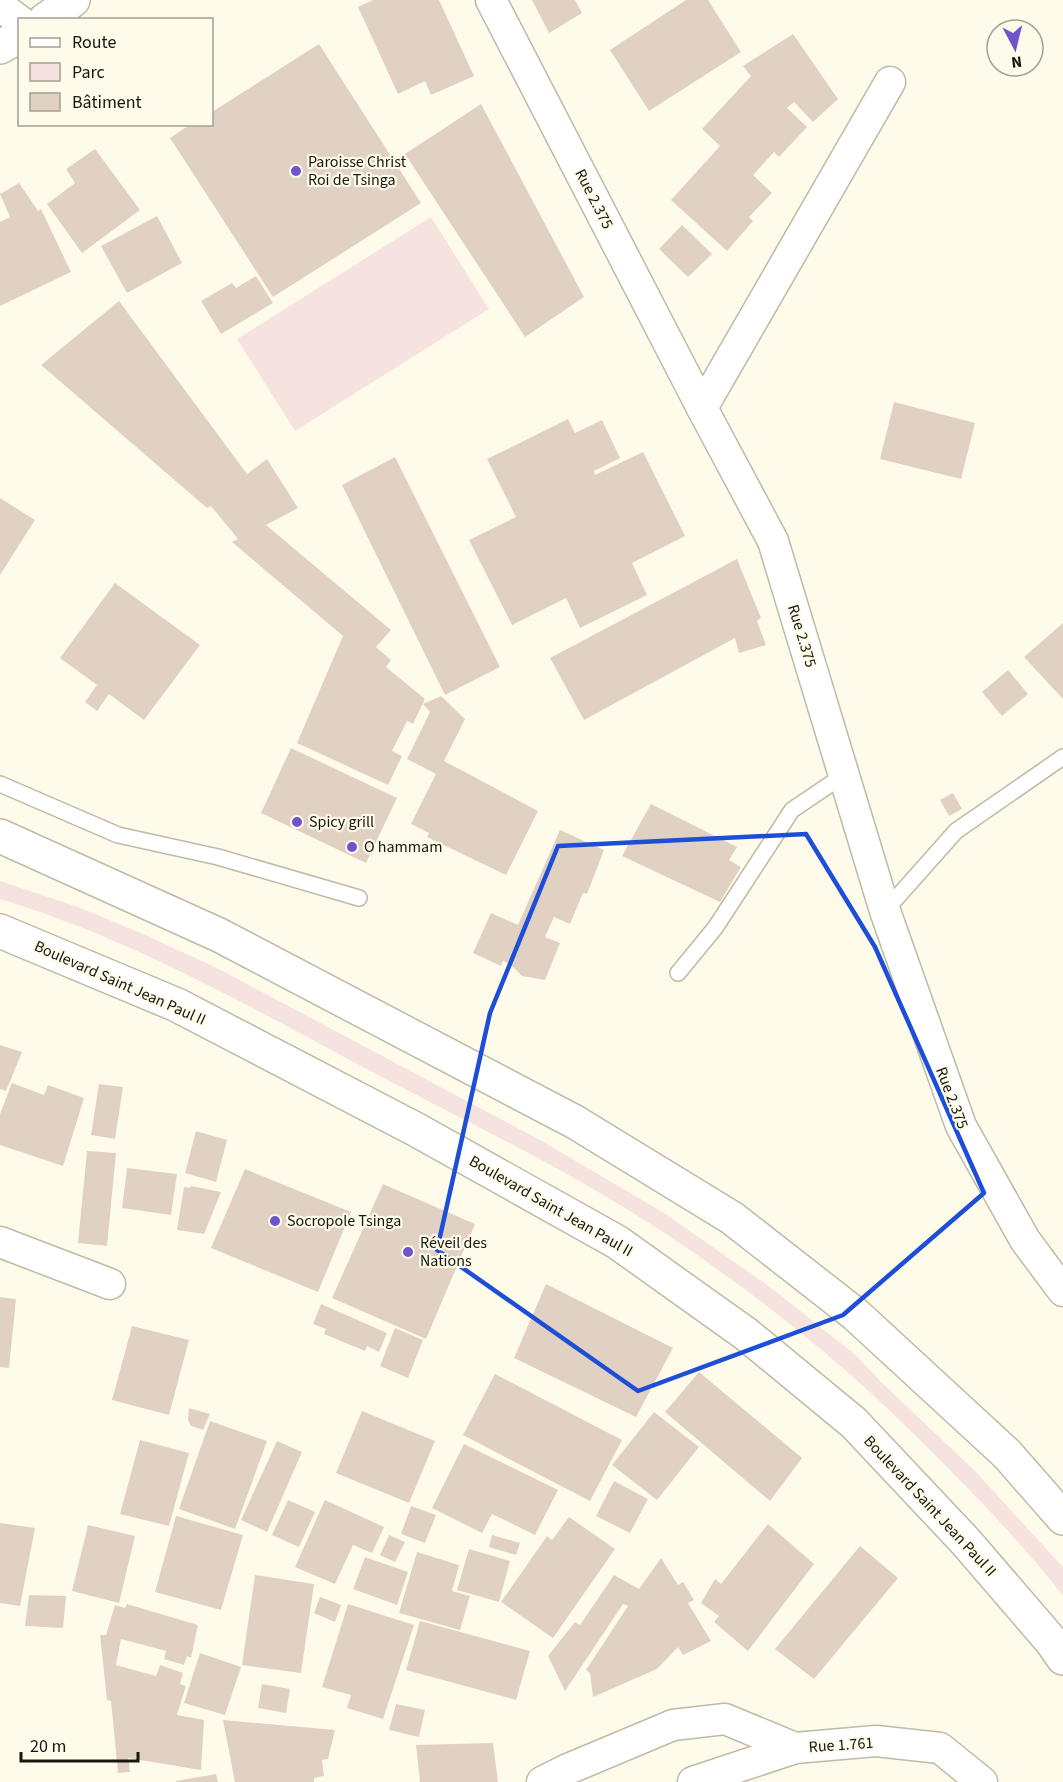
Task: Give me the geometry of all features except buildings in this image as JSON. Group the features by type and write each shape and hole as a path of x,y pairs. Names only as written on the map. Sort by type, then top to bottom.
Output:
{"main road":[{"path":"48,18 73,0"},
{"path":"0,47 18,37"},
{"path":"0,836 219,935 574,1122 732,1218 855,1314 1007,1454 1063,1518"},
{"name":"Boulevard Saint Jean Paul II","path":"0,931 177,1005 415,1129 616,1242 746,1334 854,1424 966,1542 1052,1642 1063,1658"}],"street":[{"name":"Rue 2.375","path":"491,0 773,541 885,911 961,1126 1025,1240 1063,1291"},
{"path":"0,6 18,20"},
{"path":"702,408 891,82"},
{"path":"0,1242 110,1284"},
{"path":"542,1782 673,1725 725,1719 795,1748"},
{"name":"Rue 1.761","path":"693,1782 795,1748 876,1741 940,1748 982,1782"}],"lane":[{"path":"885,911 956,831 1063,757"},
{"path":"678,973 715,928 792,810 844,775"},
{"path":"0,784 118,835 218,857 359,898"}],"highlighted area":[{"path":"806,834 875,947 984,1193 843,1315 638,1391 437,1250 490,1013 558,846"}],"green space":[{"path":"431,217 489,309 295,431 237,339"},
{"path":"0,881 78,907 219,969 542,1141 664,1213 770,1287 857,1356 881,1382 975,1471 1063,1567 1063,1596 1015,1538 981,1502 861,1384 791,1325 680,1243 609,1198 542,1161 237,1000 98,934 0,899"}],"place":[{"name":"Paroisse Christ Roi de Tsinga","path":"296,171"},
{"name":"Spicy grill","path":"297,822"},
{"name":"O hammam","path":"352,847"},
{"name":"Socropole Tsinga","path":"275,1221"},
{"name":"Réveil des Nations","path":"408,1252"}]}
